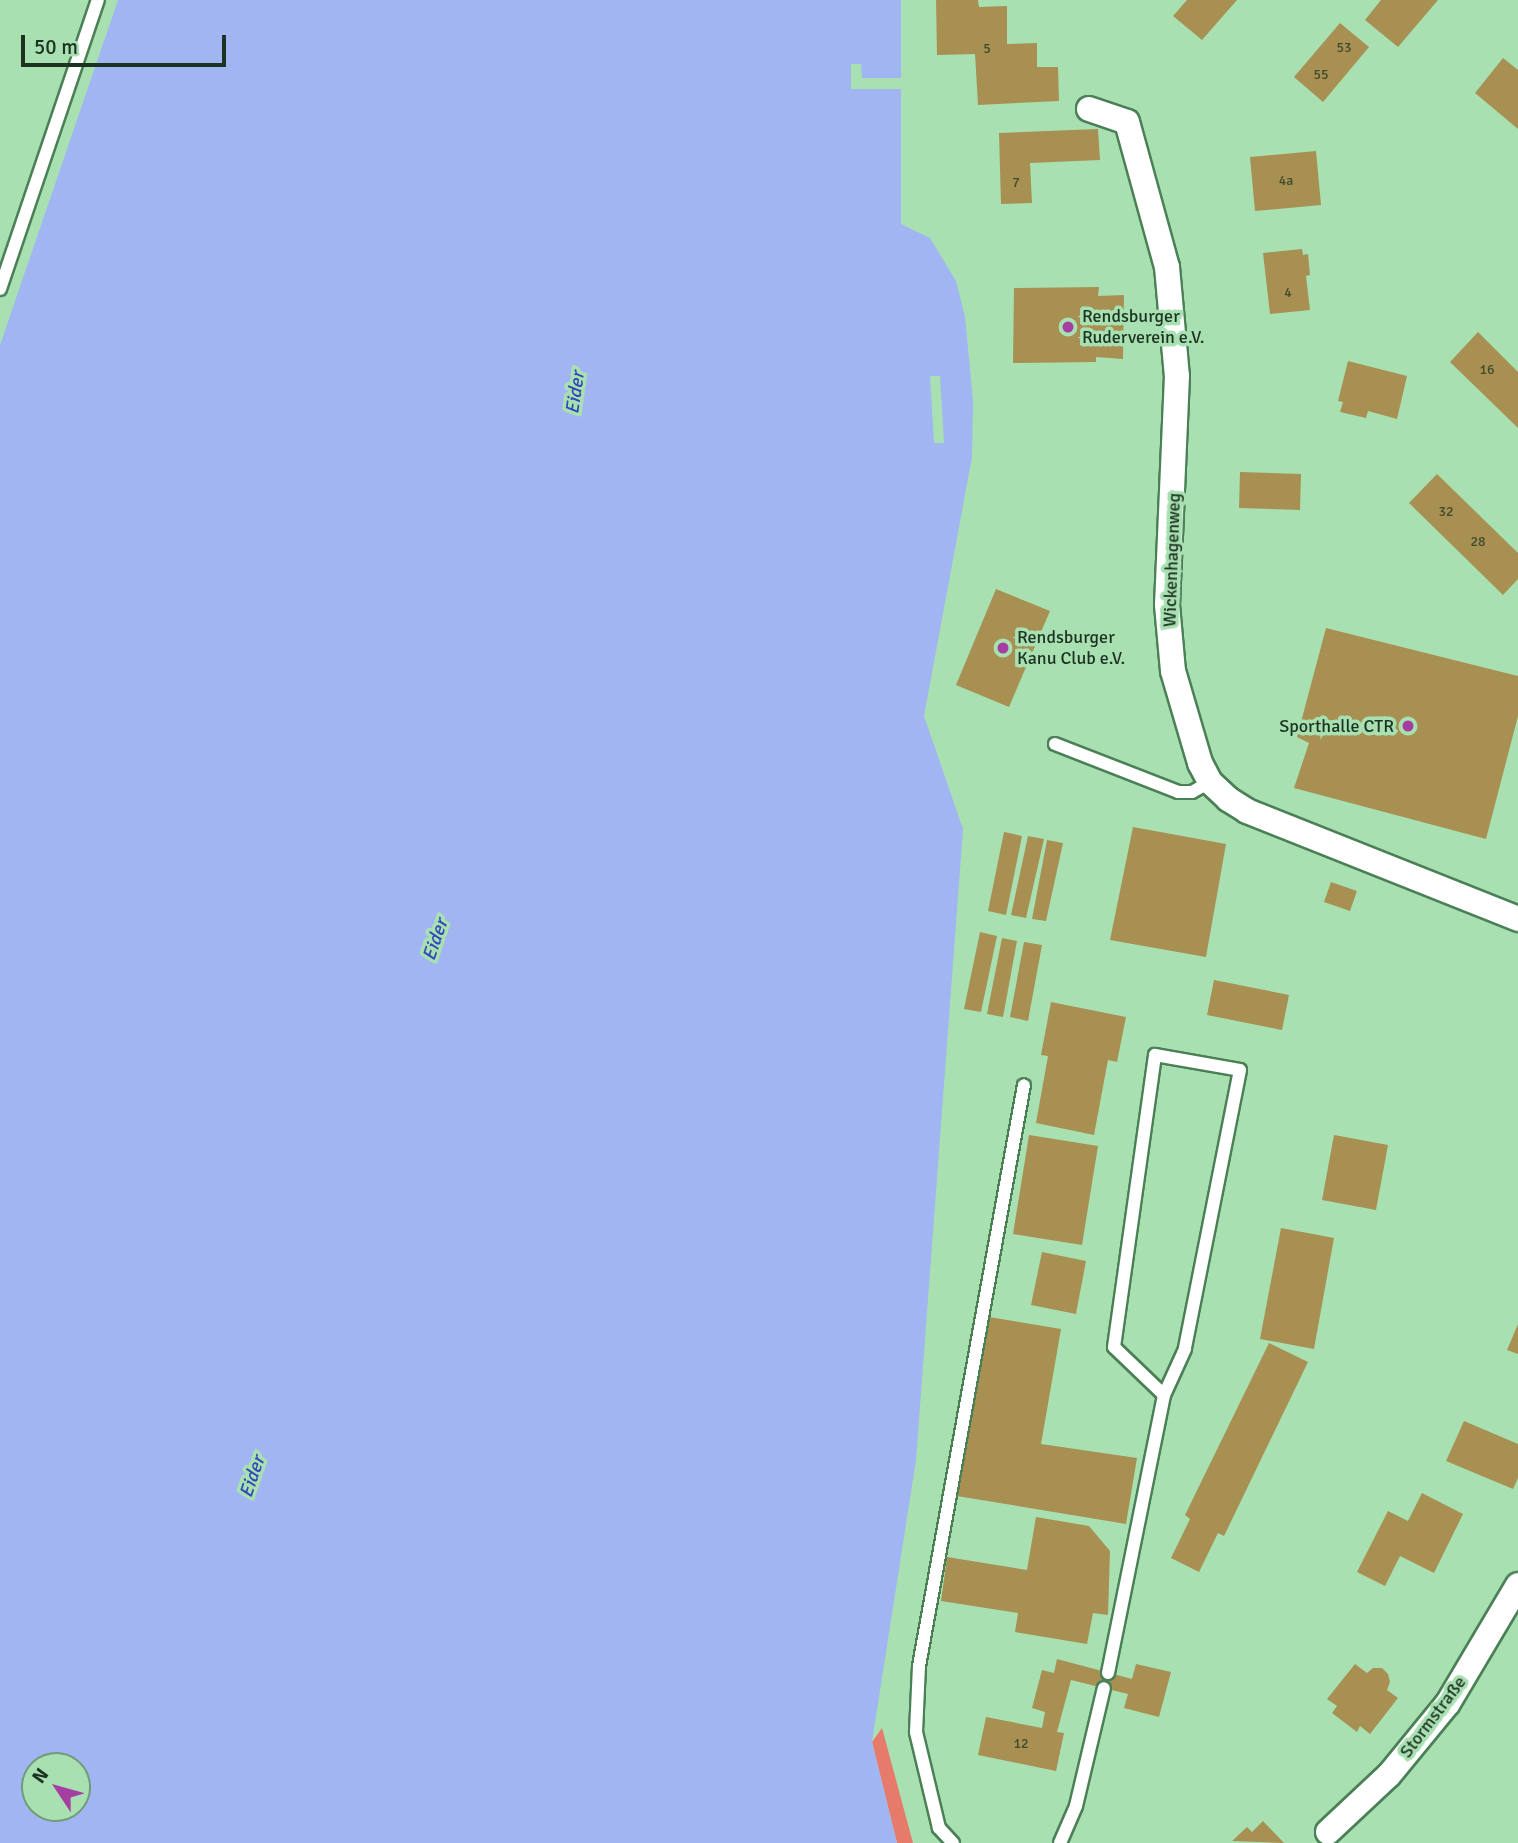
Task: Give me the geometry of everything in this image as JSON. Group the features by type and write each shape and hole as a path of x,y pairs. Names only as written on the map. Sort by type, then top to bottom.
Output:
{"street":[{"name":"Wickenhagenweg","path":"1089,109 1127,122 1167,267 1177,376 1167,606 1173,671 1200,763 1210,782 1228,799 1247,811 1518,919"},
{"name":"Stormstraße","path":"1328,1832 1389,1775 1448,1703 1518,1586"}],"lane":[{"path":"0,289 98,0"},
{"path":"1055,744 1178,792 1192,792 1210,782"},
{"path":"1108,1673 1164,1395 1185,1349 1240,1070 1155,1055 1114,1347 1164,1395"},
{"path":"953,1843 939,1828 916,1732 919,1666 1024,1085"},
{"path":"1060,1843 1076,1806 1104,1688"}],"shaded area":[{"path":"882,1728 913,1843 897,1843 872,1742"}],"water":[{"name":"Eider","path":"118,0 901,0 901,224 930,238 956,281 965,317 973,401 972,457 924,716 963,829 916,1460 872,1742 897,1843 0,1843 0,345"}],"pier":[{"path":"851,64 861,64 862,78 904,78 904,89 851,89"},
{"path":"930,376 940,376 944,443 934,443"}],"building":[{"path":"936,0 978,0 979,7 1007,6 1007,44 1037,43 1037,67 1058,67 1059,101 978,105 975,54 937,55"},
{"path":"1187,0 1237,0 1202,40 1173,16"},
{"path":"1381,0 1438,0 1398,47 1365,20"},
{"path":"1340,23 1369,47 1323,102 1294,77"},
{"path":"1503,58 1518,70 1518,129 1475,93"},
{"path":"1098,129 1100,160 1030,163 1032,203 1001,204 999,133"},
{"path":"1316,151 1321,205 1255,211 1250,157"},
{"path":"1302,249 1303,255 1308,254 1310,275 1306,276 1310,310 1270,314 1263,253"},
{"name":"Rendsburger Ruderverein e.V.","path":"1099,287 1098,296 1124,295 1123,359 1096,357 1096,362 1013,363 1014,288"},
{"path":"1478,332 1518,372 1518,428 1450,362"},
{"path":"1348,361 1407,376 1397,419 1368,411 1366,418 1340,412 1343,402 1338,401"},
{"path":"1240,472 1301,474 1300,510 1239,508"},
{"path":"1437,474 1518,553 1518,579 1503,595 1409,503"},
{"name":"Rendsburger Kanu Club e.V.","path":"996,589 1050,611 1009,707 956,685"},
{"name":"Sporthalle CTR","path":"1326,628 1518,676 1518,716 1486,839 1294,788 1309,743 1297,737"},
{"path":"1133,827 1226,844 1206,957 1110,940"},
{"path":"1004,832 1022,836 1006,915 988,911"},
{"path":"1028,836 1044,839 1026,918 1011,915"},
{"path":"1047,840 1063,843 1046,921 1032,919"},
{"path":"1331,882 1357,891 1350,911 1324,902"},
{"path":"980,932 997,936 981,1012 964,1009"},
{"path":"1002,938 1017,941 1003,1017 987,1014"},
{"path":"1024,942 1042,945 1028,1021 1010,1017"},
{"path":"1214,980 1289,995 1282,1030 1207,1015"},
{"path":"1051,1002 1126,1017 1117,1062 1108,1060 1094,1135 1036,1123 1048,1056 1041,1055"},
{"path":"1029,1135 1098,1146 1082,1245 1013,1234"},
{"path":"1334,1135 1388,1145 1376,1210 1322,1200"},
{"path":"1281,1228 1334,1238 1314,1349 1260,1339"},
{"path":"1042,1252 1086,1261 1076,1314 1031,1305"},
{"path":"989,1317 1061,1329 1041,1444 1137,1458 1126,1524 957,1496"},
{"path":"1518,1324 1518,1354 1507,1350"},
{"path":"1269,1343 1308,1362 1224,1536 1218,1533 1199,1572 1171,1558 1190,1519 1185,1515"},
{"path":"1464,1421 1518,1444 1518,1478 1513,1489 1446,1461"},
{"path":"1422,1493 1463,1514 1434,1573 1400,1556 1385,1586 1357,1572 1388,1511 1408,1521"},
{"path":"1036,1517 1089,1526 1110,1551 1108,1615 1093,1613 1087,1644 1015,1632 1018,1613 941,1601 947,1557 1027,1570"},
{"path":"1057,1659 1132,1679 1136,1664 1171,1672 1159,1717 1124,1708 1128,1694 1071,1680 1057,1732 1064,1733 1056,1771 978,1755 986,1717 1042,1728 1045,1712 1032,1708 1042,1670 1054,1673"},
{"path":"1355,1664 1367,1673 1373,1668 1382,1668 1388,1674 1390,1682 1387,1690 1398,1698 1370,1734 1360,1726 1357,1732 1332,1713 1337,1706 1327,1699"},
{"path":"1263,1821 1284,1843 1232,1841 1247,1827 1252,1832"}],"place":[{"name":"Rendsburger Ruderverein e.V.","path":"1068,327"},
{"name":"Rendsburger Kanu Club e.V.","path":"1003,648"},
{"name":"Sporthalle CTR","path":"1408,726"}]}
